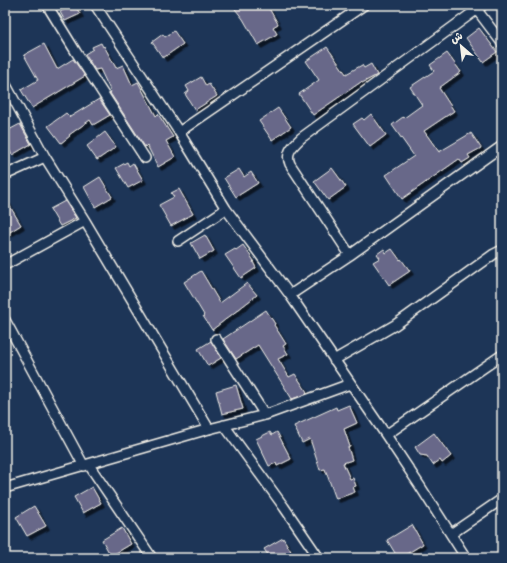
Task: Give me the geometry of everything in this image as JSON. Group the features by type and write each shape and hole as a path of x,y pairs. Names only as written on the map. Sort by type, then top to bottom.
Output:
{"street":[{"path":"47,5 145,158"},
{"path":"95,5 179,132 226,209 290,295 386,435 466,558"},
{"path":"179,132 364,5"},
{"path":"350,255 290,164 288,153 301,138 478,7 502,44"},
{"path":"5,83 45,157 85,221 209,429"},
{"path":"290,295 350,255 502,146"},
{"path":"5,175 45,157"},
{"path":"178,241 226,209"},
{"path":"5,265 85,221"},
{"path":"334,360 395,325 494,254 502,250"},
{"path":"5,320 87,465 152,558"},
{"path":"216,339 264,415"},
{"path":"386,435 502,355"},
{"path":"5,488 209,429 264,415 350,384"},
{"path":"224,425 284,506 319,558"},
{"path":"451,534 502,499"}],"building":[{"path":"72,5 75,5 80,14 65,21 60,12"},
{"path":"232,5 267,5 278,24 273,27 277,34 258,45 243,19"},
{"path":"479,28 497,52 483,62 466,38"},
{"path":"174,31 183,44 163,58 152,42 163,34 165,37"},
{"path":"101,43 116,68 123,65 132,85 138,82 156,116 158,114 173,137 166,141 175,157 158,167 147,145 145,147 110,93 111,92 100,69 95,70 85,54 93,49 92,47"},
{"path":"44,44 57,69 73,59 85,76 32,108 21,90 38,80 24,55"},
{"path":"327,47 346,74 362,65 364,68 371,64 377,75 362,83 361,82 313,115 299,94 319,80 306,61"},
{"path":"447,53 461,72 439,88 454,111 424,131 439,152 471,133 481,148 468,155 470,158 462,163 459,159 402,199 386,175 414,156 392,125 422,105 410,87 434,71 430,65"},
{"path":"201,77 206,86 209,84 217,96 195,110 185,94 189,91 186,86"},
{"path":"99,99 110,115 93,125 90,120 69,135 70,136 61,143 48,126 66,113 70,117"},
{"path":"278,108 291,127 272,140 259,121"},
{"path":"371,114 386,135 370,147 353,124 362,118 364,120"},
{"path":"20,124 31,144 12,155 5,142 5,132"},
{"path":"105,132 116,147 97,160 87,146"},
{"path":"127,162 129,166 133,163 143,180 128,188 116,168"},
{"path":"332,168 346,187 328,200 314,181"},
{"path":"239,169 244,177 251,172 258,183 236,197 224,178"},
{"path":"100,177 112,197 95,207 84,187"},
{"path":"179,189 193,214 171,226 159,205 174,197 171,193"},
{"path":"5,198 21,225 5,235"},
{"path":"65,201 76,218 60,226 50,209"},
{"path":"205,235 214,251 200,259 191,243"},
{"path":"243,245 254,261 253,262 256,268 241,278 225,255"},
{"path":"384,249 386,253 392,249 410,271 389,285 373,262 380,258 377,254"},
{"path":"201,271 220,303 247,283 257,295 212,330 184,282"},
{"path":"266,310 286,344 283,346 288,354 278,359 289,377 295,374 307,392 304,395 292,399 258,345 236,359 223,339"},
{"path":"211,341 221,358 208,366 198,349"},
{"path":"236,385 243,409 222,414 216,391"},
{"path":"349,405 357,423 344,429 350,447 348,447 352,460 343,463 350,479 353,478 356,486 353,487 355,492 336,499 325,469 320,470 310,439 302,443 294,426 336,407 337,410"},
{"path":"270,432 272,435 277,432 291,459 277,466 276,463 269,466 256,439"},
{"path":"434,433 451,456 442,463 440,460 433,465 427,456 420,455 415,447"},
{"path":"92,487 101,503 83,513 74,497"},
{"path":"34,506 46,526 27,536 16,517"},
{"path":"412,525 423,544 398,558 387,540"},
{"path":"122,528 131,544 111,556 102,540"},
{"path":"283,538 292,553 283,558 270,558 264,549"}]}
